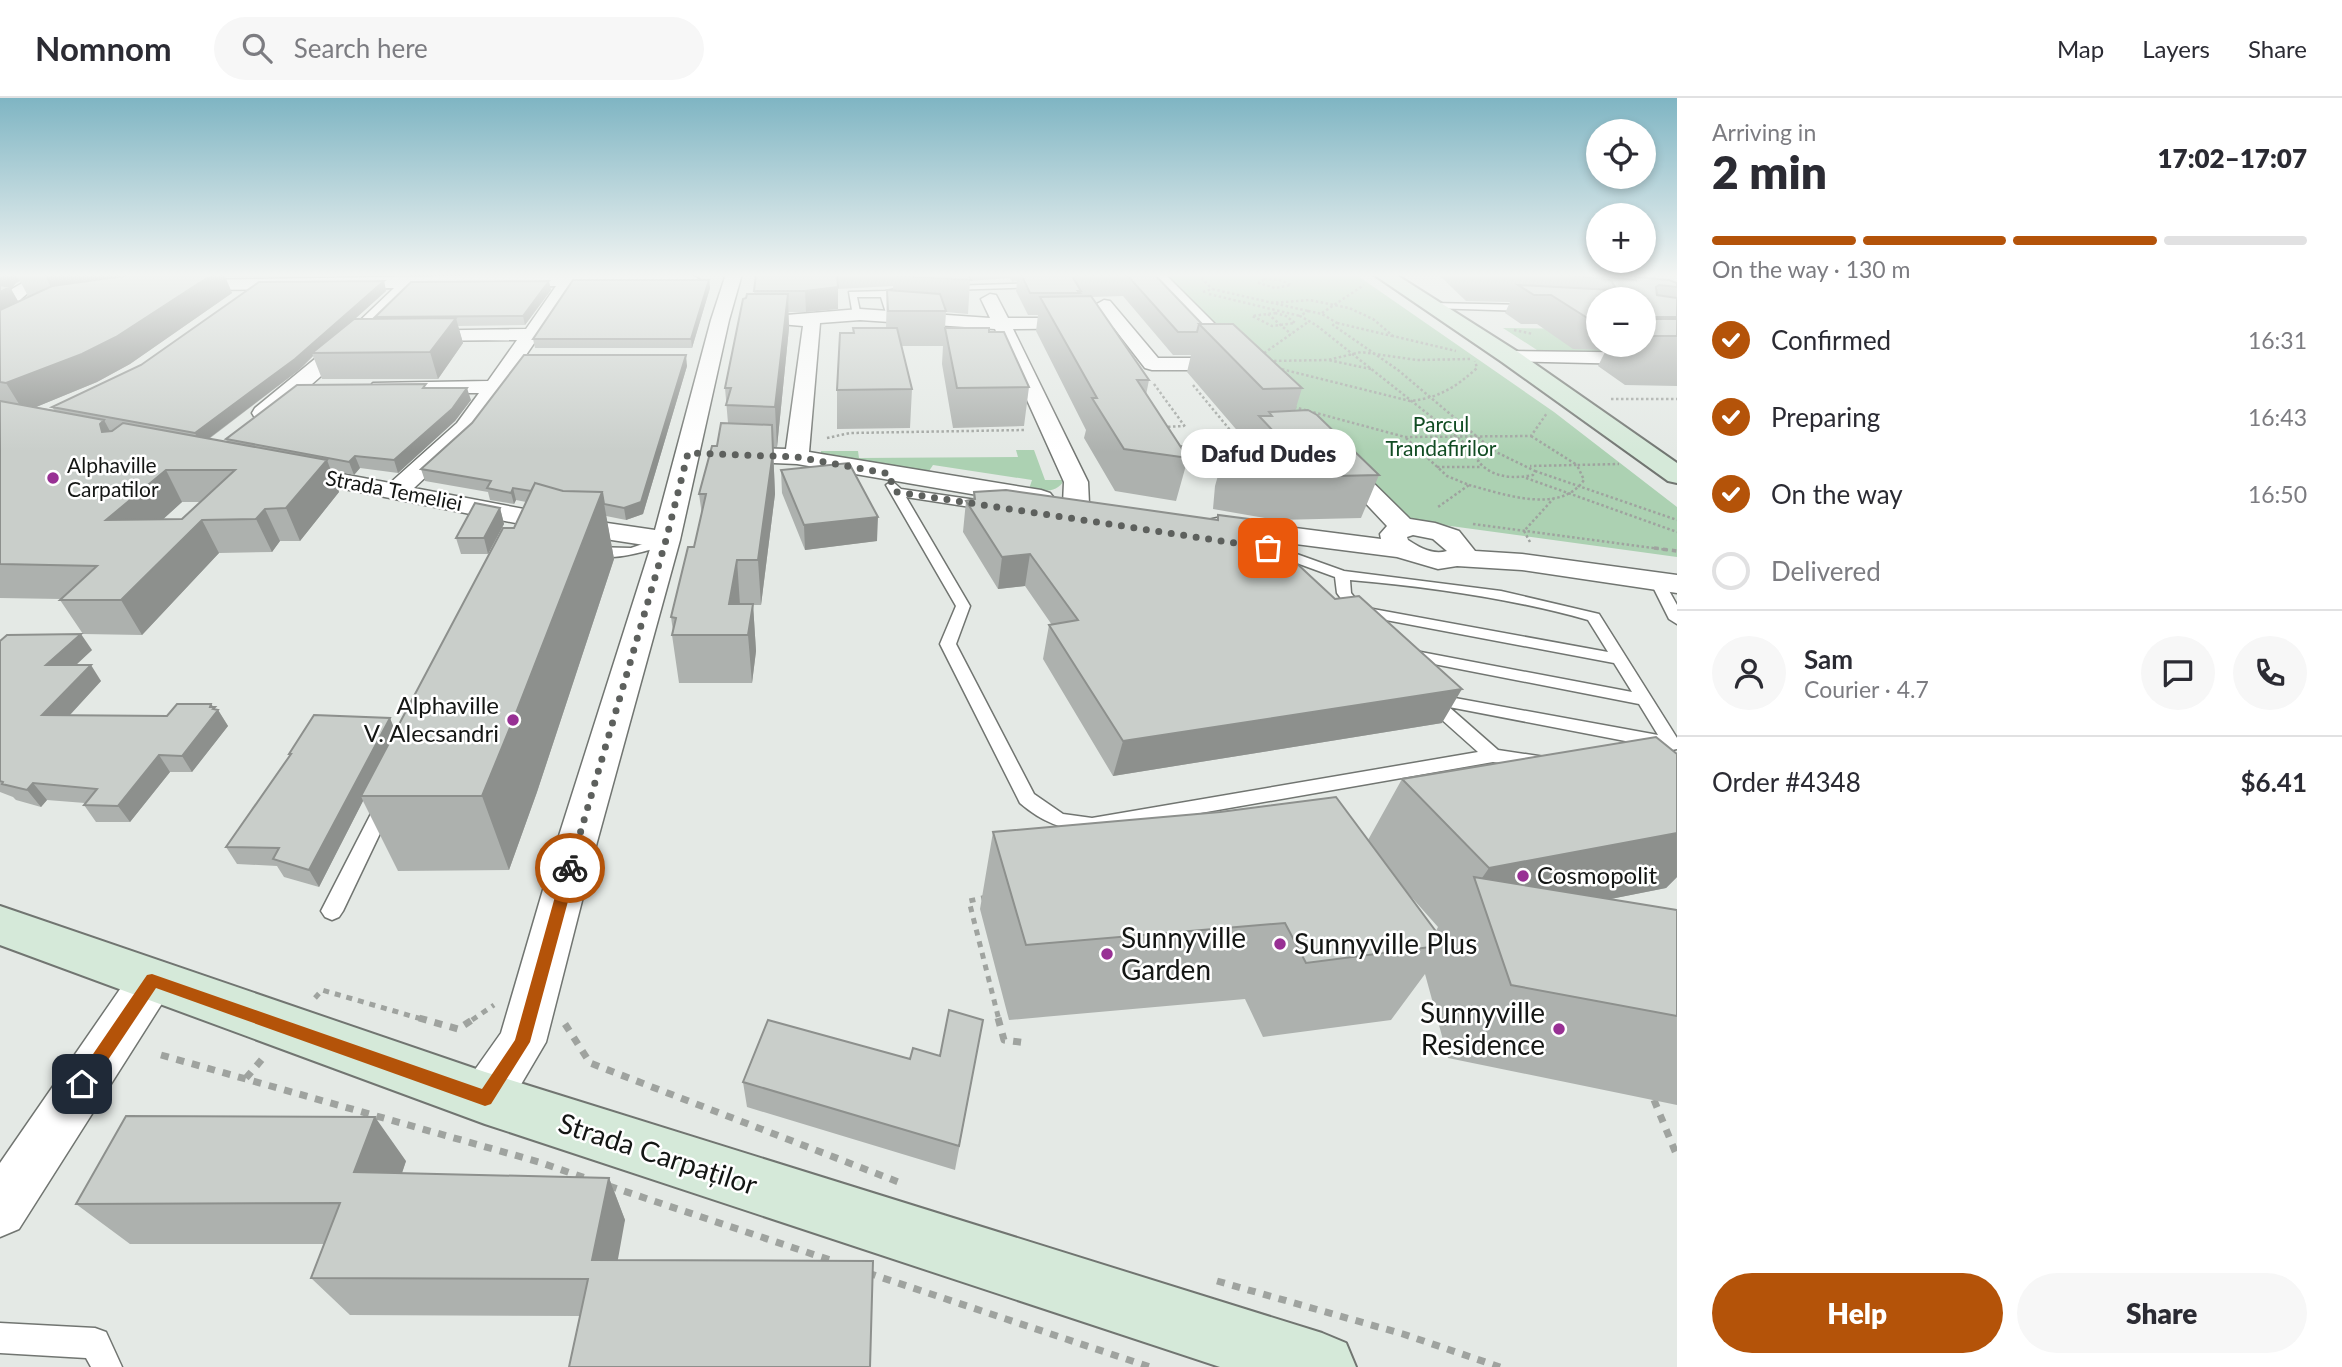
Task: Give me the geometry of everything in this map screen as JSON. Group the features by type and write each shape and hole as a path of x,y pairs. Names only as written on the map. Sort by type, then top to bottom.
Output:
{"main road":[{"path":"1467,333 1498,358 1677,475"},
{"name":"Strada Carpaților","path":"0,925 485,1098 1322,1367"}],"street":[{"path":"485,1098 522,1042 531,1013 666,540 688,453 703,357 720,333"},
{"path":"798,451 811,333"},
{"path":"1006,333 1076,482 1076,504"},
{"path":"1127,333 1154,365 1254,367"},
{"path":"1218,333 1254,367"},
{"path":"246,426 296,388 356,335 533,334"},
{"path":"396,491 465,428 533,334"},
{"path":"516,357 538,357"},
{"path":"1498,358 1677,359"},
{"path":"365,388 496,387"},
{"path":"296,388 324,388"},
{"path":"1322,445 1400,532"},
{"path":"688,453 798,451 894,483 1102,508"},
{"name":"Strada Temeliei","path":"270,467 396,491 564,530 666,540"},
{"path":"1193,522 1320,541 1434,531 1444,552 1667,582"},
{"path":"0,1210 152,980"}],"lane":[{"path":"1179,450 1250,447"},
{"path":"894,483 1007,508"},
{"path":"894,483 962,607 948,644 1027,798 1046,816 1068,824 1092,825 1493,756 1556,765"},
{"path":"1213,539 1268,548 1342,575 1444,552 1570,610 1594,617 1642,699 1675,748"},
{"path":"575,551 632,552 666,540"},
{"path":"1342,575 1344,593 1387,650 1428,698 1493,756"},
{"path":"1667,582 1677,619"},
{"path":"1360,611 1619,659"},
{"path":"1387,650 1642,699"},
{"path":"1428,698 1675,748"},
{"path":"332,911 393,787"},
{"path":"0,1338 95,1343 107,1367"}],"path":[{"path":"1326,333 1482,457 1478,461 1482,467"},
{"path":"1345,333 1398,370 1494,450 1535,471 1677,520"},
{"path":"1254,367 1410,401 1432,400 1446,395 1477,368 1474,359 1463,353 1381,333"},
{"path":"1389,333 1393,336"},
{"path":"1291,334 1257,361 1328,360 1373,370"},
{"path":"1328,360 1349,351 1371,351 1410,359 1498,358"},
{"path":"1398,370 1410,359"},
{"path":"1154,365 1141,365 1200,449"},
{"path":"1177,366 1250,447"},
{"path":"1144,388 1157,388"},
{"path":"1604,399 1677,399"},
{"path":"1303,416 1294,407 1405,437 1531,436 1577,465 1584,480 1581,486 1570,494 1532,499 1469,485 1447,476 1405,437"},
{"path":"1531,436 1551,407"},
{"path":"1157,427 1184,426"},
{"path":"798,451 850,433 1050,430"},
{"path":"1528,466 1628,464"},
{"path":"1436,467 1482,467 1499,475 1524,478 1677,533"},
{"path":"1524,478 1533,475 1535,471"},
{"path":"1400,532 1469,485"},
{"path":"1524,531 1554,498"},
{"path":"1444,552 1524,531 1677,551"},
{"path":"994,895 969,901 1004,1040 1027,1043"},
{"path":"322,990 458,1028 493,1004 562,1020 590,1063 911,1187"},
{"path":"162,1055 540,1162 845,1265"},
{"path":"1654,1100 1677,1156"},
{"path":"858,1269 1150,1367"},
{"path":"1202,1277 1403,1334 1500,1367"}],"green space":[{"name":"Parcul Trandafirilor","path":"1217,333 1440,333 1554,412 1677,507 1677,557 1399,519"},
{"path":"1511,333 1586,333 1586,353 1540,352"},
{"path":"1016,450 1034,450 1045,480 1064,480 1053,490 1039,490 1029,489 1032,480 933,465 927,474 821,456 821,451 858,451 859,458 1018,457"}],"building":[{"path":"0,333 122,333 82,354 6,383 0,382"},
{"path":"186,333 324,333 295,359 195,433 52,407 141,365"},
{"path":"336,333 444,333 430,352 312,353"},
{"path":"537,333 693,333 691,339 533,339"},
{"path":"736,333 783,333 775,407 726,405 731,388 725,388"},
{"path":"840,333 898,333 912,389 837,390"},
{"path":"946,333 1005,333 1029,387 957,388"},
{"path":"1060,333 1117,333 1149,380 1137,380 1188,458 1124,449 1092,398 1097,398"},
{"path":"1208,333 1243,333 1302,388 1263,389"},
{"path":"1656,333 1677,333 1677,336 1656,336"},
{"path":"524,355 686,355 641,502 624,508 604,504 602,492 563,491 535,483 531,491 513,488 511,493 487,488 491,481 421,469 472,423"},
{"path":"426,384 423,388 467,388 452,409 394,460 355,456 349,462 226,439 297,385"},
{"path":"0,401 104,420 100,424 102,432 112,431 123,423 327,460 286,508 265,509 256,519 202,520 121,600 60,600 97,566 0,564","holes":["166,470 235,470 182,519 106,520"]},
{"path":"1308,410 1317,415 1379,475 1292,477 1225,466 1227,444 1295,454 1259,416 1272,416 1269,412"},
{"path":"721,423 772,425 773,452 758,560 737,560 729,604 753,604 748,635 672,635 676,618 671,617 688,547 694,547 706,494 699,494 712,446 717,446"},
{"path":"849,463 878,517 804,525 781,470"},
{"path":"535,483 563,491 602,492 482,796 361,796 503,528 514,528"},
{"path":"1006,490 1218,520 1218,515 1249,519 1335,599 1359,596 1462,689 1123,741 1049,625 1078,620 1030,554 1002,557 966,501 975,499 974,492"},
{"path":"475,503 500,508 484,538 456,538"},
{"path":"81,634 46,665 91,665 42,715 167,716 177,704 211,704 210,707 218,710 182,756 159,755 118,806 84,805 97,789 33,783 27,790 2,784 0,781 0,641 7,635"},
{"path":"314,715 390,718 309,870 273,859 279,848 226,847 291,754"},
{"path":"1656,737 1677,754 1677,833 1489,868 1402,779"},
{"path":"1336,797 1446,945 1306,963 1285,923 1026,945 993,832 1220,812"},
{"path":"1474,877 1677,910 1677,1016 1511,985"},
{"path":"949,1010 983,1020 959,1146 743,1082 768,1020 910,1059 913,1048 940,1056"},
{"path":"126,1116 375,1117 354,1172 609,1178 592,1260 873,1261 870,1367 569,1367 588,1279 311,1278 340,1203 76,1204"}],"way so far":[{"path":"570,868 666,540 688,453 797,457 890,474 892,486 897,492 1268,548"}],"place":[{"name":"Alphaville Carpatilor","path":"53,478"},
{"name":"Dafud Dudes","path":"1268,548"},
{"name":"Alphaville V. Alecsandri","path":"513,720"},
{"name":"Cosmopolit","path":"1523,876"},
{"name":"Sunnyville Plus","path":"1280,944"},
{"name":"Sunnyville Garden","path":"1107,954"},
{"name":"Sunnyville Residence","path":"1559,1029"}],"route":[{"path":"82,1084 152,980 485,1098 522,1042 570,868"}]}
